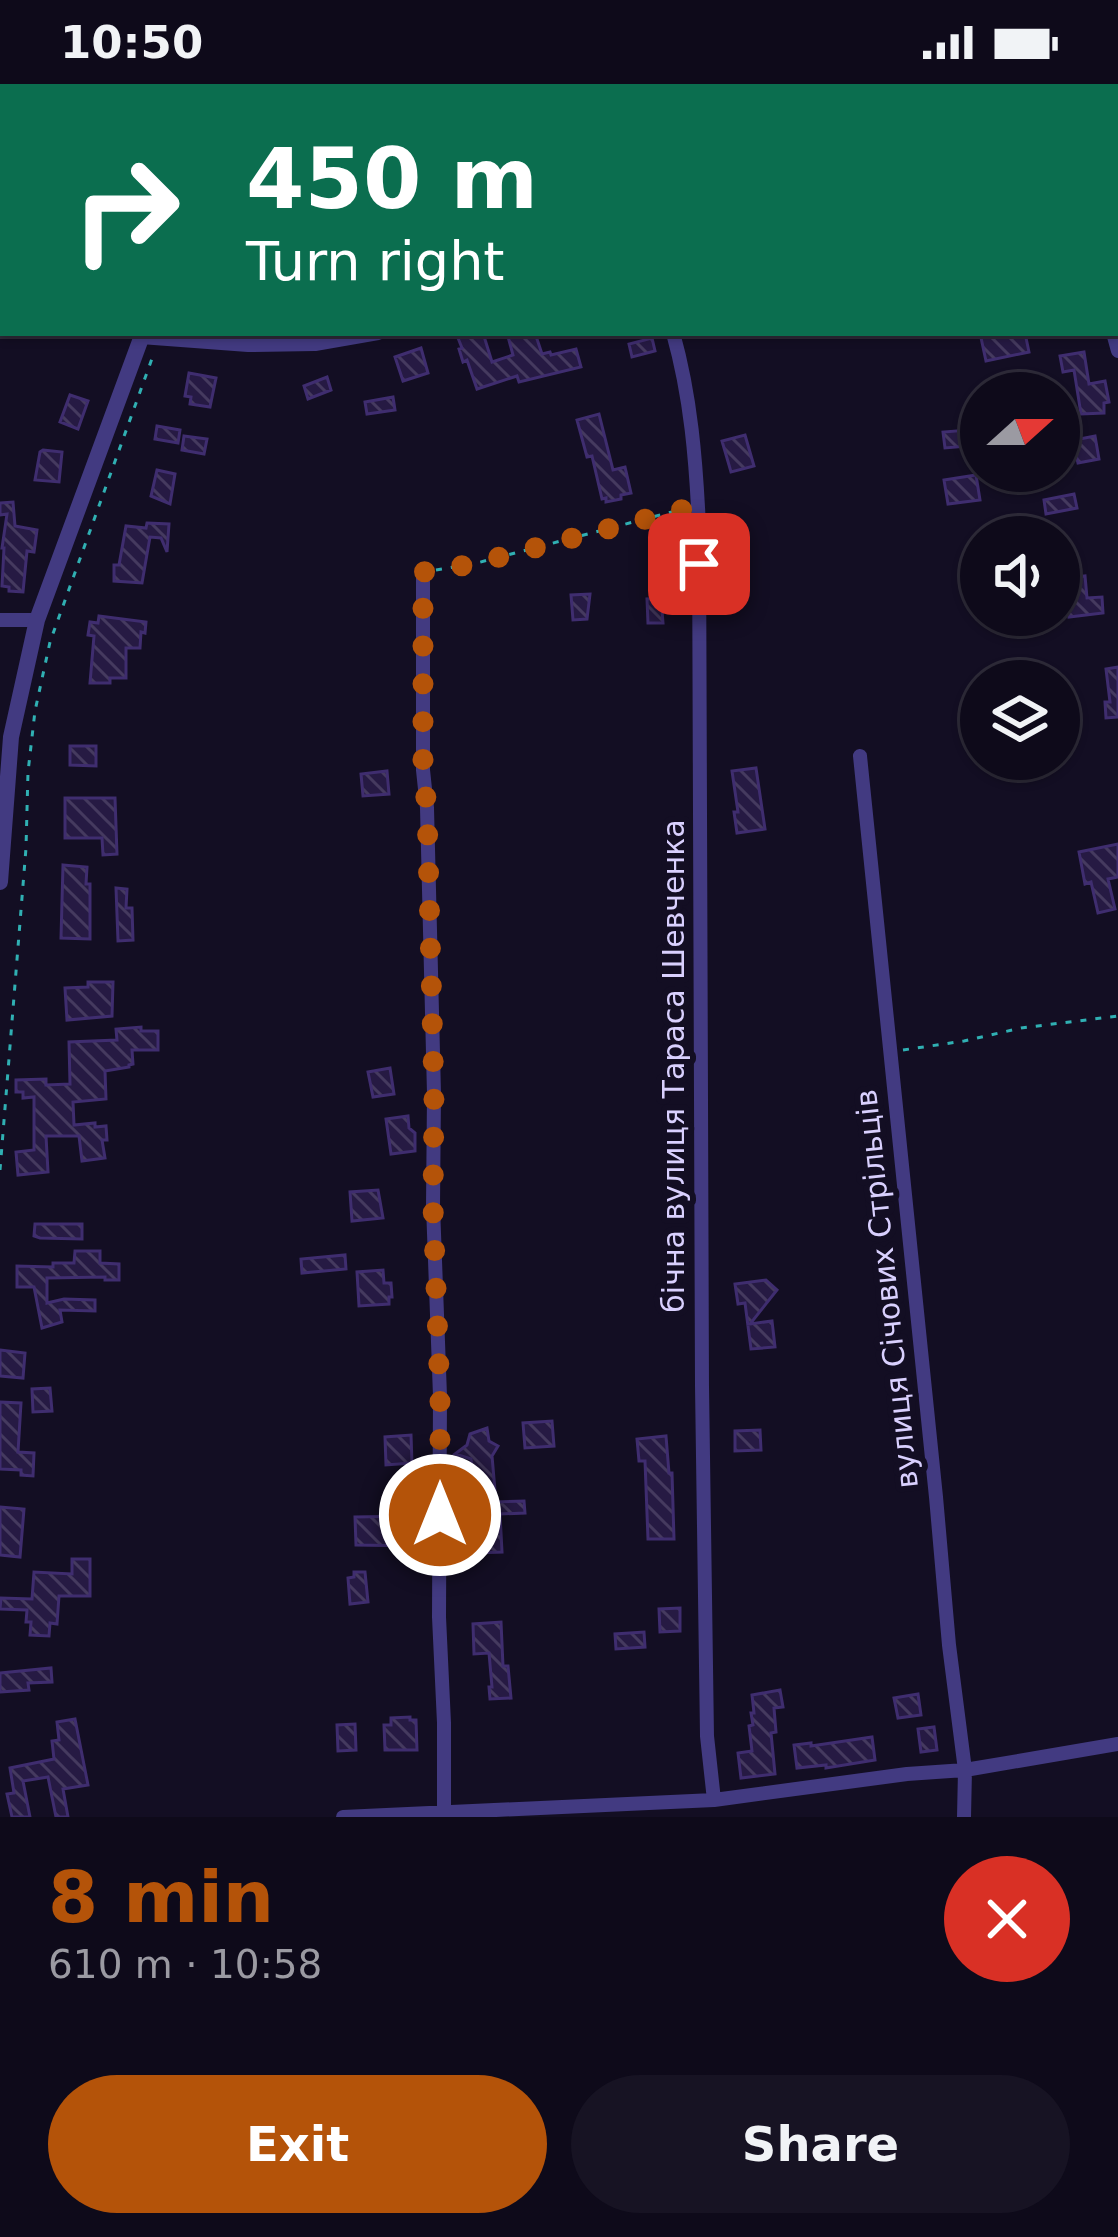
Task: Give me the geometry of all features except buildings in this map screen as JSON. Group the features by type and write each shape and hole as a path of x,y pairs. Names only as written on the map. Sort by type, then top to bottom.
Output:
{"street":[{"path":"0,882 11,737 37,620 148,336 248,345 315,344 361,336"},
{"name":"бічна вулиця Тараса Шевченка","path":"674,336 685,374 698,507 701,1386 707,1736 715,1800"},
{"path":"423,572 423,770 440,1396 443,1814"},
{"path":"0,620 37,620"},
{"name":"вулиця Січових Стрільців","path":"860,757 964,1770 964,1817"},
{"path":"344,1817 650,1810 964,1770 1118,1744"}],"path":[{"path":"0,1170 35,711 54,628 148,336"},
{"path":"423,572 473,564 698,507"},
{"path":"889,1052 1118,1016"}],"route":[{"path":"440,1515 423,572 473,564 692,507 698,507 699,564"}]}
